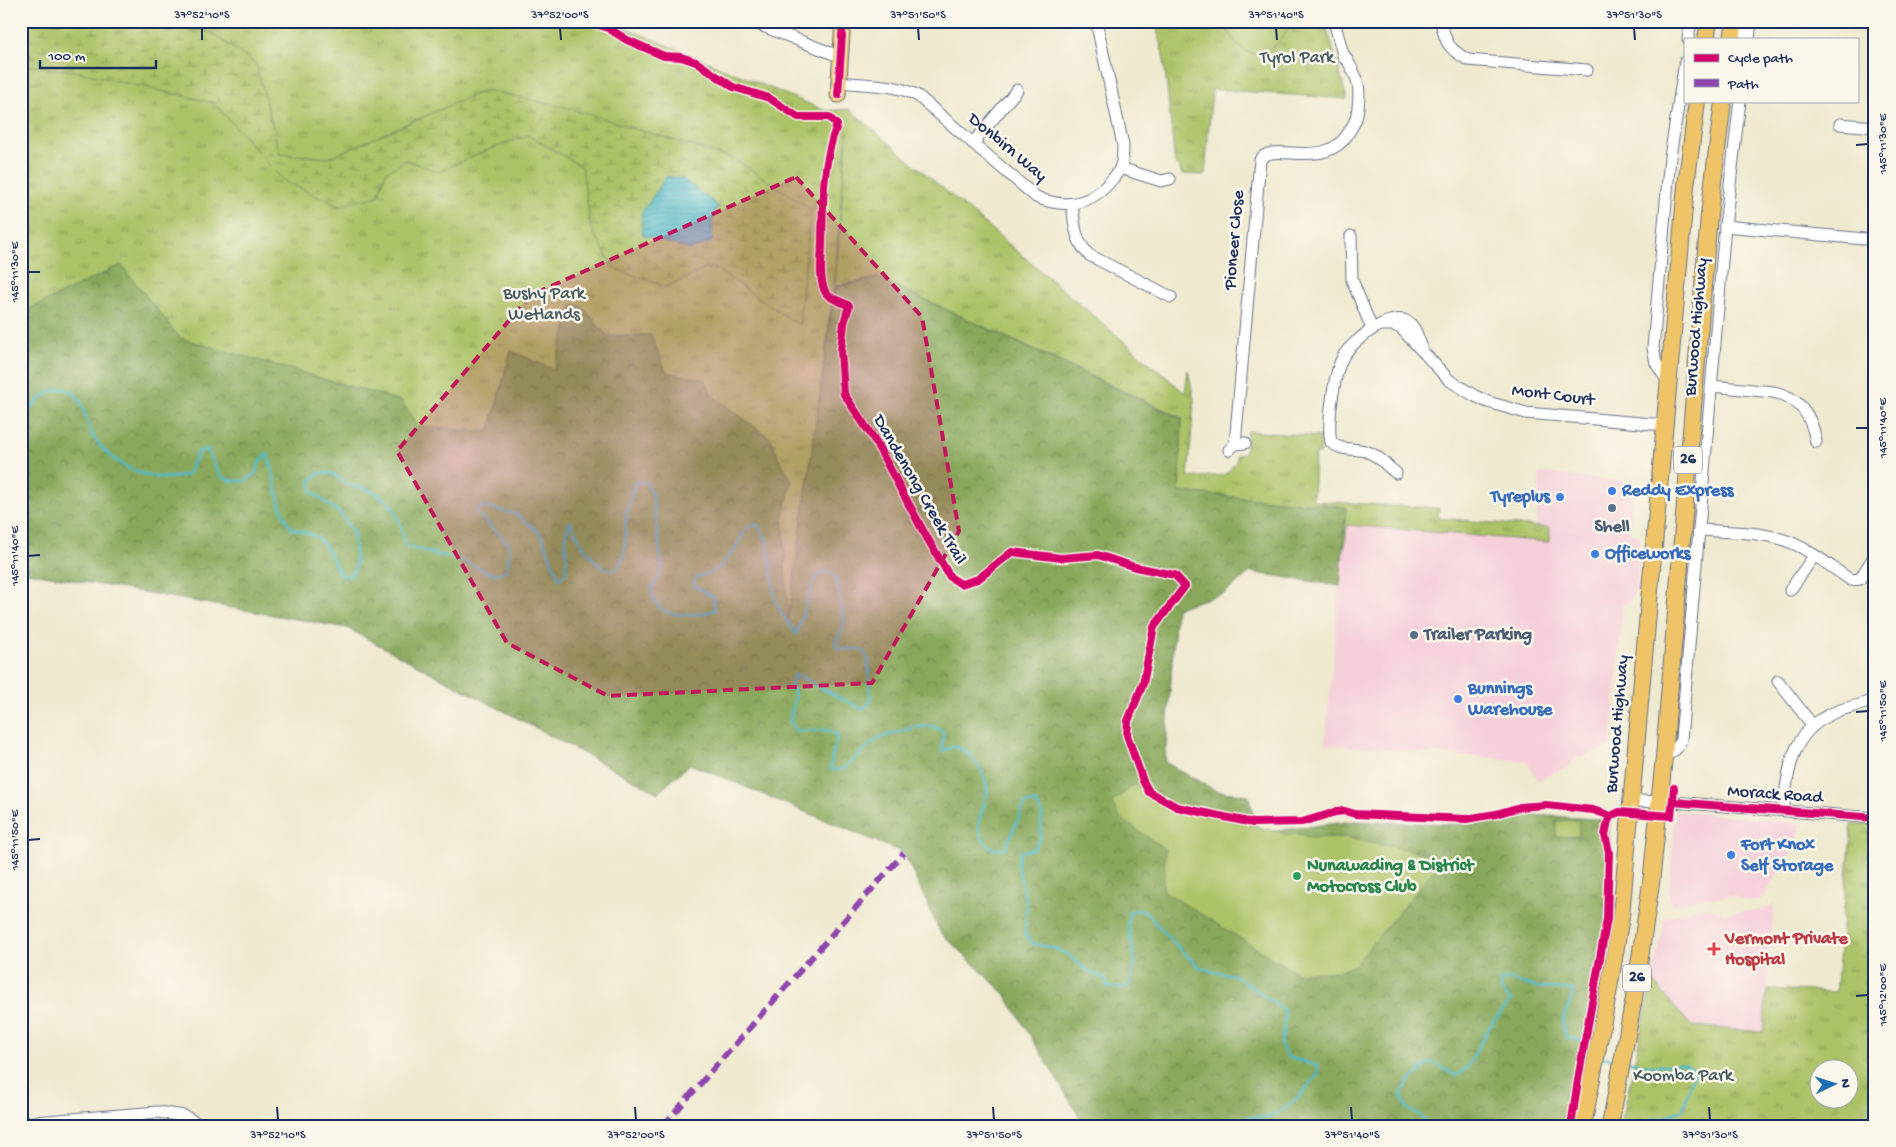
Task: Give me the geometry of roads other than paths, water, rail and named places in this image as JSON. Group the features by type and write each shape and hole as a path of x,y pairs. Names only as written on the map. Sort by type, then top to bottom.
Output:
{"highway":[{"path":"1706,38 1709,21"},
{"name":"Burwood Highway","path":"1583,1126 1620,916 1632,801 1686,186 1697,102"},
{"name":"Burwood Highway","path":"1610,1126 1647,918 1660,802 1710,207 1723,102"}],"main road":[{"path":"838,89 843,21"}],"street":[{"path":"750,21 816,48 841,51"},
{"path":"1096,21 1123,146 1120,168 1161,181 1170,179"},
{"name":"Pioneer Close","path":"1237,446 1260,160 1265,154 1271,152 1311,155 1328,150 1340,144 1356,119 1359,85 1355,73 1343,53 1334,21"},
{"path":"1441,21 1444,38 1454,52 1468,60 1586,70"},
{"path":"1688,38 1691,21"},
{"path":"1748,38 1751,21"},
{"path":"1734,28 1747,38"},
{"name":"Burwood Highway","path":"1668,382 1656,363 1652,348 1670,157 1684,68"},
{"name":"Donbirn Way","path":"838,89 894,87 907,90 918,96 1036,197 1056,204 1072,204 1094,196 1103,189 1120,168"},
{"path":"973,144 1017,90"},
{"name":"Burwood Highway","path":"1664,757 1680,745 1681,739 1725,226 1740,102"},
{"path":"1840,124 1875,127"},
{"path":"1666,206 1686,186"},
{"path":"1072,204 1076,235 1081,246 1089,255 1170,297"},
{"path":"1725,226 1875,240"},
{"path":"1351,236 1352,280 1377,327 1357,341 1344,355 1340,364 1334,387 1330,436 1331,442 1337,447 1369,452 1382,460 1387,470"},
{"path":"1702,298 1720,300"},
{"name":"Mont Court","path":"1377,327 1395,320 1408,322 1415,330 1425,356 1449,380 1488,402 1510,410 1664,425"},
{"path":"1712,386 1773,392 1792,399 1801,405 1808,414 1816,442"},
{"path":"1700,530 1754,534 1782,539 1814,556 1851,580 1860,579 1875,555"},
{"path":"1790,590 1814,556"},
{"path":"1778,681 1813,726"},
{"path":"1783,810 1788,769 1792,757 1799,743 1813,726 1835,712 1875,699"},
{"name":"Morack Road","path":"1632,801 1783,810 1875,818"},
{"path":"21,1123 158,1112 184,1116 202,1126"}],"water":[{"path":"667,176 683,179 718,206 713,215 712,242 691,250 643,235 641,214"}],"waterway":[{"path":"21,417 39,400 54,390 64,389 70,391 74,393 80,402 92,434 100,445 121,464 147,475 175,477 188,474 198,452 207,449 220,476 231,481 245,481 255,474 259,463 267,454 271,463 282,512 286,520 292,529 311,534 323,543 340,575 351,576 356,565 354,534 341,514 312,492 310,481 319,473 332,473 349,485 377,493 395,511 406,546 451,557 496,575 507,569 510,546 476,512 482,506 515,514 542,536 559,579 566,573 566,534 570,522 593,559 603,567 615,571 623,558 628,505 635,482 646,482 652,493 662,567 658,578 651,588 656,602 661,609 680,615 715,610 713,597 693,585 696,577 709,574 720,567 735,549 746,528 757,524 767,542 774,594 778,608 796,634 814,582 819,575 828,571 836,578 844,620 841,633 835,643 838,649 859,649 864,652 868,659 871,699 867,706 862,709 806,679 794,675 791,684 795,696 790,721 796,731 827,730 838,735 832,757 831,770 843,769 878,738 916,727 932,726 943,731 942,752 952,747 965,751 976,762 984,776 987,794 979,820 979,831 986,843 993,849 1005,849 1025,804 1035,802 1042,812 1040,839 1034,849 1021,852 1017,864 1027,905 1025,934 1032,943 1067,954 1085,969 1106,979 1107,987 1119,988 1129,986 1135,963 1128,924 1129,912 1145,911 1167,936 1198,966 1214,972 1234,975 1284,1010 1285,1017 1281,1045 1287,1057 1318,1066 1318,1074 1295,1100 1282,1111 1267,1117 1247,1117 1242,1122 1242,1126"},
{"path":"1431,1126 1407,1108 1401,1095 1408,1082 1429,1063 1435,1063 1456,1076 1467,1068 1490,1026 1511,1000 1501,991 1500,981 1509,979 1535,987 1573,990 1570,1003 1563,1018 1564,1030 1567,1038 1580,1040 1592,1049"},
{"path":"1602,1057 1617,1059"},
{"path":"1627,1061 1651,1066 1682,1064 1687,1065 1694,1073 1683,1109 1664,1118 1651,1119 1650,1126"}],"place":[{"name":"Reddy Express","path":"1612,491"},
{"name":"Tyreplus","path":"1560,497"},
{"name":"Shell","path":"1612,508"},
{"name":"Officeworks","path":"1595,554"},
{"name":"Trailer Parking","path":"1414,635"},
{"name":"Bunnings Warehouse","path":"1458,699"},
{"name":"Fort Knox Self Storage","path":"1731,855"},
{"name":"Nunawading & District Motocross Club","path":"1297,876"},
{"name":"Vermont Private Hospital","path":"1714,949"}],"park label":[{"name":"Tyrol Park","path":"1297,58"},
{"name":"Bushy Park Wetlands","path":"544,304"},
{"name":"Koomba Park","path":"1683,1076"}]}
